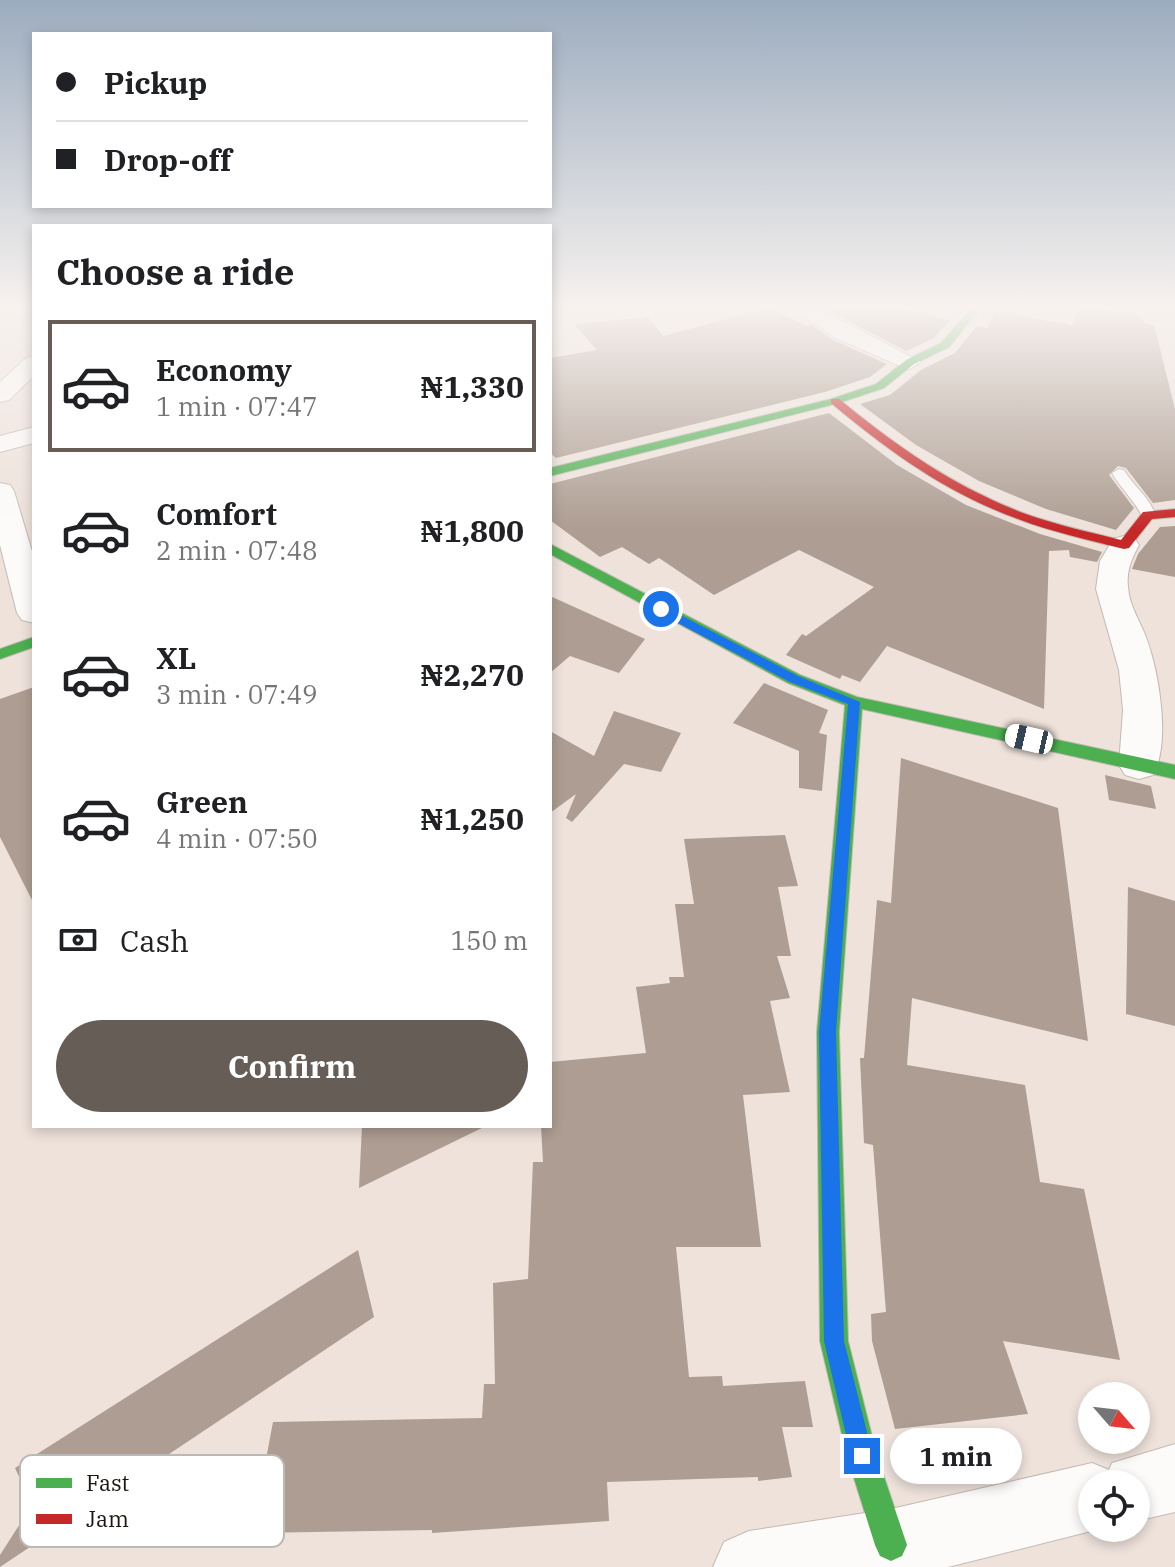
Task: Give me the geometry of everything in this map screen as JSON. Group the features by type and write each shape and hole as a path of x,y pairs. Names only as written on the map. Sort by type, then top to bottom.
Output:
{"street":[{"path":"552,472 835,401 884,383"},
{"path":"835,401 872,434 939,476 1007,511 1124,545"},
{"path":"0,444 32,436"},
{"path":"0,491 32,606"},
{"path":"1139,765 1145,719 1134,651 1112,601 1114,561 1148,515 1175,513"},
{"path":"552,549 794,679 854,702 1175,772"},
{"path":"0,654 32,643"},
{"path":"854,702 828,1032 834,1341 862,1456 891,1545"},
{"path":"1150,1484 1175,1478"},
{"path":"749,1567 891,1545 1078,1501"}],"lane":[{"path":"1119,473 1121,482 1144,502 1148,515"}],"building":[{"path":"552,383 852,383 825,392 556,458 552,455"},
{"path":"905,383 1169,383 1175,409 1175,500 1153,503 1126,468 1118,466 1109,475 1134,508 1116,530 1046,509 979,481 916,445 860,404 890,395"},
{"path":"829,413 897,465 966,505 1040,534 1102,552 1097,562 1070,557 1069,550 1049,551 1044,709 887,646 860,682 842,675 840,679 786,655 802,634 806,636 874,587 799,550 714,595 659,558 649,564 622,547 600,557 552,521 552,483"},
{"path":"1175,526 1175,577 1132,569 1138,554 1160,527"},
{"path":"552,597 645,639 619,673 570,656 552,671"},
{"path":"764,683 828,710 819,733 827,735 822,791 799,788 799,751 733,723"},
{"path":"32,688 32,900 0,837 0,699"},
{"path":"614,711 681,733 661,772 624,764 572,822 566,818 576,794 552,812 552,732 594,756"},
{"path":"901,758 1058,808 1088,1041 912,998 907,1065 1025,1085 1040,1182 1084,1189 1120,1360 1003,1341 1028,1414 895,1429 872,1341 871,1314 886,1312 873,1145 864,1143 860,1058 864,1058 877,900 891,903"},
{"path":"1105,775 1151,786 1156,809 1109,800"},
{"path":"785,835 798,886 778,887 791,956 777,956 790,998 770,1001 790,1092 743,1095 761,1247 676,1247 689,1377 722,1376 723,1386 805,1381 813,1427 782,1427 792,1477 758,1481 758,1477 607,1482 609,1521 432,1533 432,1530 284,1532 284,1455 267,1455 273,1422 482,1418 484,1384 495,1384 493,1283 528,1279 533,1162 543,1162 541,1128 552,1128 552,1062 646,1053 636,987 670,983 669,977 684,977 675,904 694,904 684,839"},
{"path":"1128,887 1175,901 1175,1026 1126,1014"},
{"path":"362,1128 482,1128 359,1188"},
{"path":"358,1250 374,1317 168,1455 35,1455"},
{"path":"20,1524 20,1547 30,1547 0,1567 0,1555"}],"traffic: fast":[{"path":"552,472 835,401 884,383"},
{"path":"552,549 794,679 854,702 1175,772"},
{"path":"0,654 32,643"},
{"path":"854,702 828,1032 834,1341 862,1456 891,1545"}],"traffic: jam":[{"path":"835,401 924,468 972,495 1023,517 1124,545 1148,515 1175,513"}],"route":[{"path":"661,609 794,679 854,702 828,1032 834,1341 862,1456"}]}
